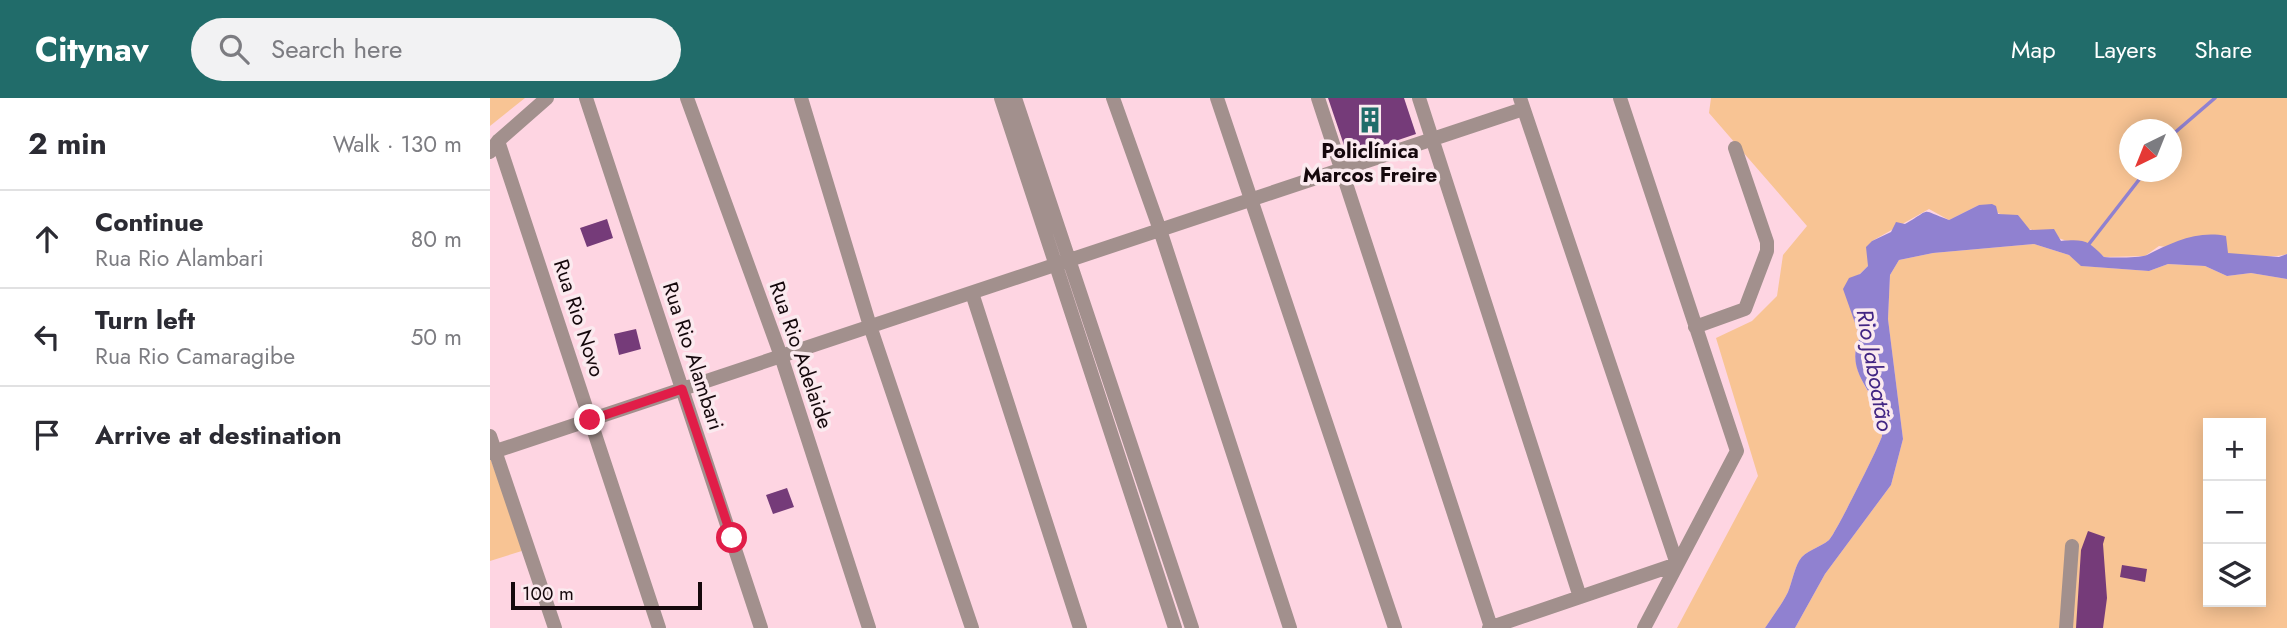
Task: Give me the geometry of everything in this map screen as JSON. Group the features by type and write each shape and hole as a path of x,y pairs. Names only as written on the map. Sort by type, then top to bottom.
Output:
{"street":[{"path":"494,147 547,98"},
{"name":"Rua Rio Alambari","path":"586,98 761,628"},
{"name":"Rua Rio Adelaide","path":"687,98 781,356 869,628"},
{"path":"801,98 870,327 972,628"},
{"path":"1001,98 1192,628"},
{"path":"1015,98 1061,263 1175,628"},
{"path":"1113,98 1160,230 1290,628"},
{"path":"1217,98 1395,628"},
{"path":"1318,98 1490,628 1677,565"},
{"path":"1419,98 1580,597"},
{"path":"1620,98 1737,451 1643,628"},
{"path":"493,453 1433,139 1521,103 1677,565"},
{"name":"Rua Rio Novo","path":"494,147 590,420 659,628"},
{"path":"1695,327 1745,309 1767,251 1767,242 1735,148"},
{"path":"972,293 1080,628"},
{"path":"490,436 493,453 555,628"},
{"path":"2066,628 2072,546"}],"shaded area":[{"path":"490,98 525,98 490,126"},
{"path":"1711,98 2287,98 2287,254 2246,255 2159,246 2145,256 2104,257 2080,245 2026,228 2018,215 2005,216 1979,205 1949,220 1929,209 1872,241 1868,266 1844,289 1860,337 1856,351 1859,375 1877,409 1882,436 1840,522 1829,540 1805,554 1799,561 1788,592 1765,628 1677,628 1758,476 1716,338 1752,321 1777,296 1783,255 1807,226 1709,113"},
{"path":"2034,244 2069,255 2082,266 2149,271 2168,264 2205,266 2227,276 2251,273 2287,279 2287,628 1795,628 1825,574 1891,485 1903,439 1888,319 1890,275 1899,260 1933,253"},
{"path":"490,458 525,550 490,561"}],"water":[{"name":"Rio Jaboatão","path":"1979,205 1996,206 1998,214 2018,215 2030,230 2054,229 2061,241 2086,242 2104,257 2143,256 2195,236 2226,236 2228,253 2279,257 2287,254 2287,279 2251,273 2227,276 2205,266 2168,264 2149,271 2081,266 2069,255 2034,244 1933,253 1899,260 1890,275 1888,319 1903,439 1891,485 1825,574 1795,628 1765,628 1788,592 1799,561 1829,540 1833,534 1882,436 1877,408 1859,375 1856,351 1860,337 1843,289 1849,278 1860,274 1868,266 1866,247 1891,232 1896,222 1905,224 1926,212 1949,220"}],"building":[{"name":"Policlínica Marcos Freire","path":"1328,98 1404,98 1416,134 1348,157"},
{"path":"607,219 613,238 587,247 580,228"},
{"path":"636,329 641,349 619,355 614,334"},
{"path":"787,488 794,507 773,514 766,495"},
{"path":"2088,531 2105,537 2103,544 2107,598 2103,628 2076,628 2081,550"},
{"path":"2122,565 2147,569 2145,582 2120,577"}],"waterway":[{"path":"2182,126 2215,98"},
{"path":"2089,244 2137,182"}],"place":[{"name":"Policlínica Marcos Freire","path":"1370,120"}],"route":[{"path":"590,420 682,389 732,538"}]}
